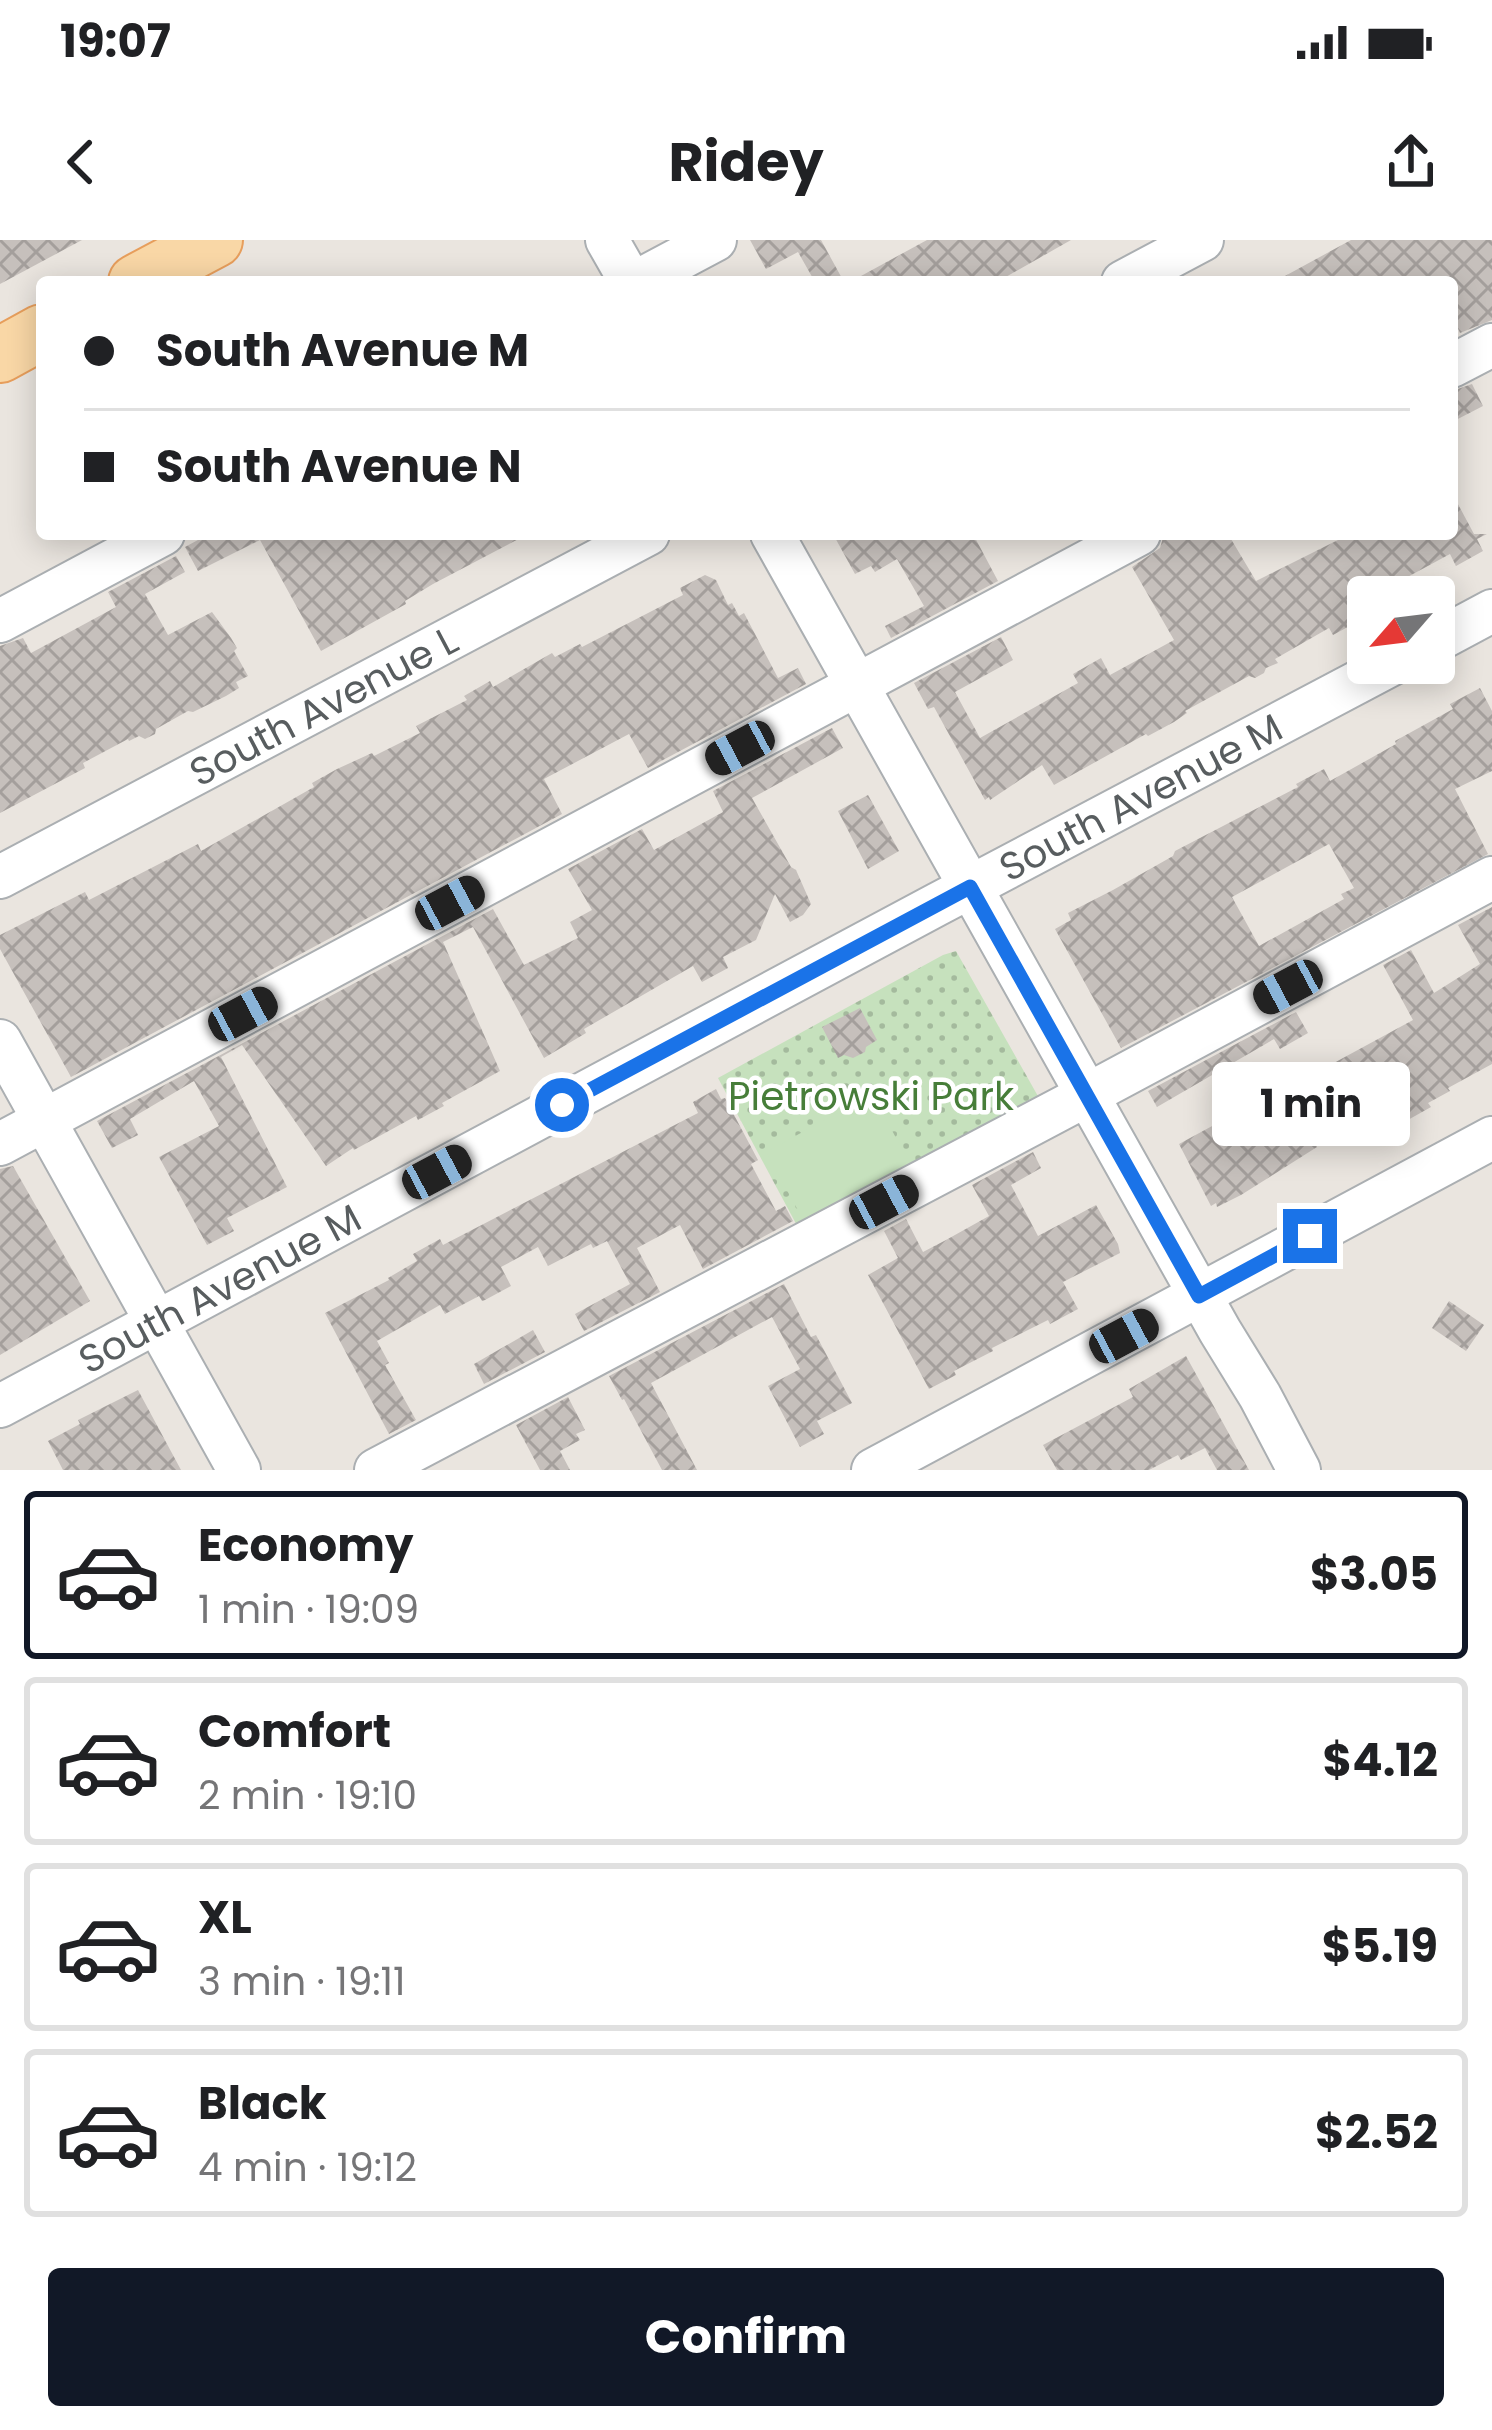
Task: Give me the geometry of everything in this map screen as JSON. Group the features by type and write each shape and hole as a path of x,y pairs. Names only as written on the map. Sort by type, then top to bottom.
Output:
{"main road":[{"path":"147,276 214,240"},
{"path":"0,355 36,335"}],"street":[{"path":"607,240 629,276"},
{"path":"645,276 715,240"},
{"path":"1134,276 1202,240"},
{"path":"1458,363 1492,345"},
{"path":"0,621 152,540"},
{"name":"South Avenue L","path":"0,877 637,540"},
{"path":"775,540 1299,1470"},
{"path":"0,1144 1128,540"},
{"path":"1455,631 1492,611"},
{"name":"South Avenue M","path":"0,1406 1354,684"},
{"path":"376,1470 1492,878"},
{"path":"0,1041 239,1470"},
{"path":"873,1470 1492,1138"}],"green space":[{"name":"Pietrowski Park","path":"956,951 1043,1105 801,1233 718,1078"},
{"path":"872,1094 912,1167 806,1225 766,1152"}],"building":[{"path":"0,240 82,240 0,284"},
{"path":"750,240 821,240 841,276 812,276 798,252 766,269"},
{"path":"927,240 1071,240 1008,276 861,276"},
{"path":"1351,240 1492,240 1492,320 1460,333 1458,276 1285,276"},
{"path":"1472,384 1483,406 1458,419 1458,389"},
{"path":"1458,504 1474,534 1487,534 1477,539 1483,551 1456,566 1450,554 1409,576 1347,576 1347,627 1333,635 1329,628 1275,659 1278,663 1264,673 1249,676 1054,785 1042,765 985,800 934,707 928,709 914,683 1001,637 1013,660 955,692 980,738 1078,683 1073,674 1101,658 1110,675 1174,640 1132,567 1160,548 1162,540 1232,540 1256,581 1338,540 1458,540"},
{"path":"198,540 260,540 198,571 185,547"},
{"path":"260,540 517,540 433,584 321,651"},
{"path":"836,540 976,540 998,581 891,638 885,626 924,606 897,559 875,572 871,566 855,574"},
{"path":"176,556 185,572 145,594 168,635 212,612 237,648 234,651 248,676 236,682 239,688 226,696 188,711 145,739 128,739 0,813 0,646 23,638 31,653 116,607 108,592"},
{"path":"705,575 716,580 739,616 744,613 778,678 798,668 806,684 648,768 629,734 544,779 562,814 71,1077 0,949 0,935 85,892 89,900 198,844 201,851 337,769 420,733 416,726 467,700 464,696 490,681 493,687 552,653 555,657 582,647 683,595 680,588"},
{"path":"1480,688 1492,711 1492,771 1455,789 1488,854 1121,1048 1055,929 1071,920 1068,913 1324,769 1330,781 1453,709 1450,704","holes":["1329,844 1354,888 1341,894 1344,899 1259,946 1232,897"]},
{"path":"832,728 843,748 752,798 811,904 790,922 775,894 756,940 723,957 728,968 702,982 693,966 584,1029 586,1033 544,1058 473,927 443,942 500,1071 442,1103 444,1106 353,1148 326,1166 242,1045 221,1057 287,1187 227,1218 234,1231 207,1245 159,1157 219,1126 194,1081 130,1119 138,1135 112,1148 97,1121 493,909 524,965 578,938 570,922 592,910 568,869 642,829 654,850 723,812 713,791"},
{"path":"868,795 899,851 868,869 838,811"},
{"path":"1492,907 1492,1064 1374,1139 1332,1064 1413,1020 1383,965 1411,950 1434,993 1480,964 1458,925"},
{"name":"Pietrowski Park","path":"860,1008 877,1040 853,1058 838,1058 822,1027"},
{"path":"1296,1012 1308,1033 1280,1049 1274,1039 1157,1107 1148,1091"},
{"path":"1284,1087 1317,1147 1241,1195 1211,1206 1179,1144"},
{"path":"716,1089 758,1160 751,1164 776,1211 785,1206 793,1221 703,1269 680,1225 637,1248 660,1292 584,1331 575,1314 630,1284 607,1241 548,1266 538,1247 501,1267 511,1286 445,1314 440,1305 377,1341 416,1420 389,1434 325,1313 389,1280 417,1261 413,1254 440,1239 443,1245 698,1113 693,1102"},
{"path":"1033,1152 1041,1168 1011,1185 1038,1236 1096,1205 1120,1253 1063,1282 1078,1309 992,1348 929,1389 868,1275 898,1258 884,1231 906,1219 923,1252 946,1240 989,1216 972,1185"},
{"path":"13,1166 90,1301 0,1355 0,1169"},
{"path":"784,1284 852,1403 817,1421 824,1434 800,1447 768,1386 800,1369 772,1317 651,1383 697,1470 662,1470 609,1376"},
{"path":"1449,1301 1484,1325 1466,1351 1432,1328"},
{"path":"533,1330 545,1352 484,1384 474,1364"},
{"path":"1186,1356 1249,1470 1217,1470 1205,1448 1149,1470 1057,1470 1043,1445 1133,1397 1129,1389"},
{"path":"138,1390 181,1470 63,1470 48,1441"},
{"path":"568,1397 585,1430 576,1434 580,1440 560,1451 570,1470 540,1470 516,1425"}],"route":[{"path":"562,1105 970,887 1199,1296 1310,1236"}]}
